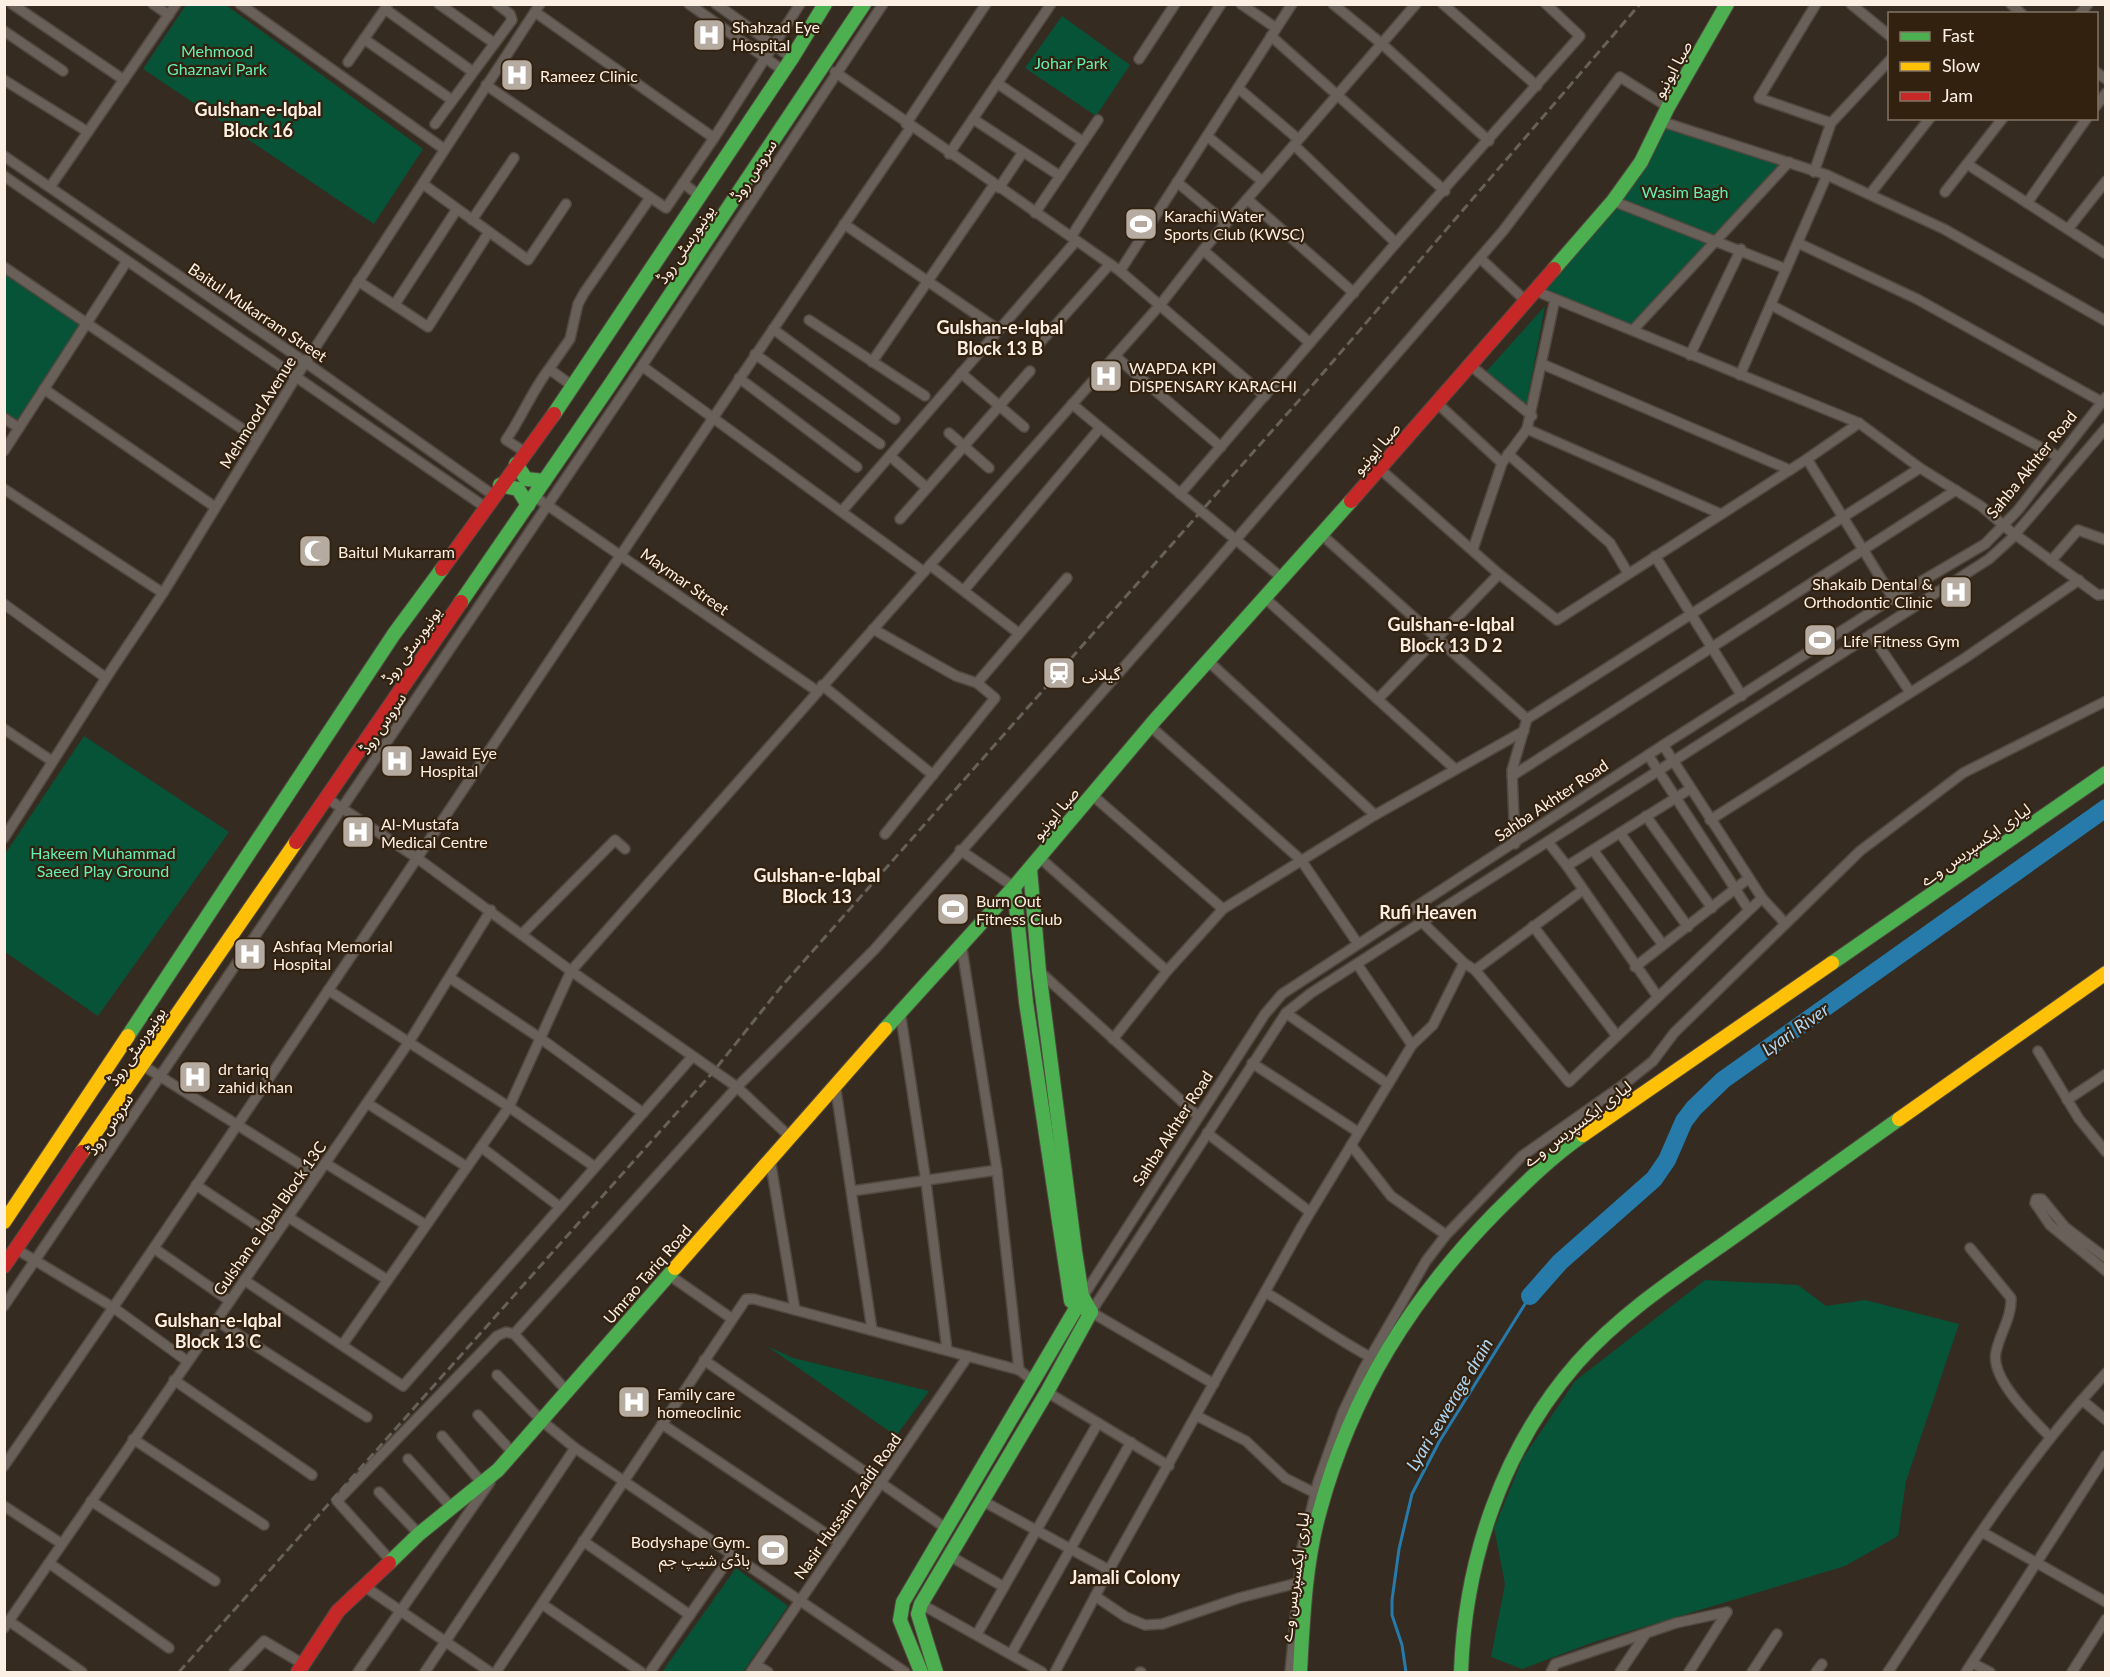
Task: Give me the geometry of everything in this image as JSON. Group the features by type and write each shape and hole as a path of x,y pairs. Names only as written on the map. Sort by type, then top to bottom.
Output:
{"main road":[{"name":"یونیورسٹی روڈ","path":"4,1222 394,634 574,387 701,197 825,4"},
{"name":"یونیورسٹی روڈ","path":"4,1266 325,797 847,43 864,4"},
{"name":"صبا ایونیو","path":"1014,887 1207,660 1380,469 1613,201 1641,162 1663,122 1668,107 1727,4"},
{"path":"516,464 527,480 534,483 544,482"},
{"path":"497,490 512,485 520,489 531,500"},
{"name":"لیاری ایکسپریس وے","path":"1300,1672 1302,1620 1315,1528 1338,1452 1364,1388 1409,1311 1445,1263 1507,1199 1576,1140 2106,773"},
{"path":"1030,869 1069,1251"},
{"path":"1014,887 1026,1002 1069,1251 1080,1300 1091,1312"},
{"name":"Umrao Tariq Road","path":"301,1668 338,1611 419,1534 498,1470 835,1084 1014,887"},
{"path":"1461,1672 1461,1640 1470,1575 1492,1503 1529,1428 1570,1372 1633,1308 2106,973"},
{"name":"Sahba Akhter Road","path":"921,1672 900,1620 903,1602 1035,1382 1080,1300"},
{"name":"Sahba Akhter Road","path":"921,1604 1047,1392 1091,1312"},
{"path":"921,1604 918,1614 936,1672"}],"street":[{"path":"12,4 124,80"},
{"path":"153,4 169,15"},
{"path":"50,187 176,4"},
{"path":"240,4 444,149"},
{"path":"439,4 494,43"},
{"path":"435,124 512,20 510,14 497,4"},
{"path":"689,4 784,70"},
{"path":"716,4 792,58"},
{"path":"486,85 666,208 768,58 800,4"},
{"name":"سروس روڈ","path":"4,1306 642,366 835,72 847,43 883,4"},
{"path":"4,1466 155,1249 712,416 844,224 986,4"},
{"path":"949,154 1051,4"},
{"path":"1139,59 1175,4"},
{"path":"842,511 999,330 1073,239 1221,4"},
{"path":"1240,4 1273,32 1337,95 1445,191"},
{"path":"1120,271 1292,4"},
{"path":"1333,4 1382,44 1489,141"},
{"path":"343,1344 386,1279 509,1107 571,971 1160,305 1203,250 1416,4"},
{"path":"1443,4 1537,86"},
{"path":"1180,494 1396,243 1445,191 1580,36 1546,4"},
{"path":"1816,4 1759,98 1831,123"},
{"path":"1851,4 1888,34"},
{"path":"348,62 386,7 473,72"},
{"path":"538,8 714,138"},
{"name":"Mehmood Avenue","path":"4,838 163,593 305,362 538,8"},
{"path":"4,31 63,72"},
{"path":"364,39 452,100"},
{"path":"1814,172 1831,123 1888,62"},
{"path":"835,72 949,154 1120,271 1265,396"},
{"path":"514,1334 737,1087 874,950 1480,258 1542,182 1620,77 1668,107"},
{"path":"4,80 88,132"},
{"path":"998,83 1083,142"},
{"path":"1238,88 1296,142 1396,243"},
{"path":"973,119 1060,176"},
{"path":"1035,213 1098,120"},
{"path":"1870,194 1928,120"},
{"path":"1945,192 2001,120"},
{"path":"2027,202 2086,120"},
{"path":"1663,122 1827,175 1870,194 1944,229 2106,321"},
{"path":"1207,136 1262,182"},
{"path":"872,362 928,281 1023,152"},
{"name":"Baitul Mukarram Street","path":"4,156 497,490"},
{"path":"472,220 514,158"},
{"path":"1632,330 1789,162"},
{"path":"1967,164 2106,254"},
{"path":"1740,375 1827,175"},
{"name":"Baitul Mukarram Street","path":"4,176 485,507"},
{"path":"2068,229 2106,181"},
{"path":"1177,182 1226,223"},
{"path":"683,183 701,197"},
{"path":"423,184 528,260 566,204"},
{"path":"525,453 506,440 520,421 535,387 570,339 578,304 650,198"},
{"path":"1247,199 1354,292"},
{"path":"1613,201 1741,249 1786,269"},
{"path":"395,304 457,209"},
{"path":"844,224 999,330"},
{"path":"358,281 428,327 489,232"},
{"path":"1798,243 1917,299 2104,399"},
{"path":"1690,355 1741,249"},
{"path":"1203,250 1310,343"},
{"path":"1480,258 1527,302"},
{"path":"4,451 127,261"},
{"path":"1037,346 1110,264"},
{"path":"4,267 257,439"},
{"path":"1537,289 1555,299 1859,423 1920,468 1981,506 2004,526 2098,595 2106,594"},
{"path":"1473,549 1502,463 1527,429 1532,416 1555,299"},
{"path":"1771,305 2059,457"},
{"path":"809,320 925,396"},
{"path":"773,329 895,419"},
{"path":"755,354 880,444"},
{"path":"1115,356 1221,447"},
{"path":"1542,364 1790,470"},
{"path":"1470,365 1532,416"},
{"path":"642,366 842,511 927,568 965,589 1017,632"},
{"path":"549,369 574,387"},
{"path":"900,519 1030,371"},
{"path":"961,373 1024,427"},
{"path":"739,378 857,467"},
{"path":"610,385 623,393"},
{"path":"44,389 215,507"},
{"name":"Sahba Akhter Road","path":"1080,1300 1265,1014 1282,994 1515,844 1663,745 1893,598 1985,544 2004,526 2104,399"},
{"path":"1437,403 1502,463"},
{"path":"1072,404 1282,578"},
{"path":"4,418 19,428"},
{"path":"1380,469 1499,574 1557,620 1859,423"},
{"path":"965,589 1100,428"},
{"name":"Sahba Akhter Road","path":"1091,1312 1252,1063 1286,1013 1297,1002 1989,559 2015,534 2106,428"},
{"path":"1527,429 1721,514"},
{"path":"949,434 989,468"},
{"path":"1508,454 1610,543 1628,573"},
{"path":"890,456 927,488"},
{"path":"1807,459 1893,598"},
{"path":"1515,844 1512,776 1527,719 1920,468"},
{"path":"4,489 163,593"},
{"path":"1512,776 1956,490"},
{"name":"Maymar Street","path":"531,500 546,505 820,688 933,775"},
{"path":"2051,561 2078,530 2106,540"},
{"path":"1321,534 1527,719"},
{"path":"1655,556 1742,696"},
{"path":"1378,699 1499,574"},
{"path":"977,683 1017,632 1066,578"},
{"path":"1710,820 2031,615 2079,580"},
{"path":"1264,598 1455,770"},
{"path":"4,604 106,678"},
{"path":"873,629 956,675 977,683 995,699 885,834"},
{"path":"1872,634 1910,692"},
{"path":"1207,660 1374,815"},
{"path":"1290,1672 1302,1548 1315,1493 1343,1412 1370,1357 1426,1261 1446,1235 1522,1156 1623,1085 1653,1061 1674,1033 1733,977 1784,922 1860,850 1963,773 2106,701"},
{"path":"1150,726 1301,860 1358,944"},
{"path":"4,729 52,761"},
{"path":"1113,1039 1167,971 1223,909 1374,815 1524,731"},
{"path":"1663,745 1762,898 1784,922"},
{"path":"1648,755 1749,910"},
{"path":"1567,866 1690,789"},
{"path":"1091,794 1223,909"},
{"path":"325,797 491,910 571,971 737,1087 790,1137"},
{"path":"1646,816 1712,908"},
{"path":"1620,833 1688,927"},
{"path":"522,934 615,840 625,849"},
{"path":"1548,842 1658,997"},
{"path":"960,850 1014,887"},
{"path":"1593,850 1663,945"},
{"path":"1039,857 1167,971"},
{"path":"1635,967 1749,878"},
{"path":"1475,970 1583,890"},
{"path":"1422,922 1464,963 1475,970 1569,1082 1762,898"},
{"name":"Gulshan e Iqbal Block 13C","path":"7,1625 133,1439 409,1042 491,910"},
{"path":"1533,926 1617,1036"},
{"path":"961,943 997,1170 1019,1370"},
{"path":"1055,1672 1109,1570 1310,1212 1412,1045 1433,1025 1464,963"},
{"path":"1357,964 1412,1045"},
{"path":"1039,971 1198,1116"},
{"path":"450,978 540,1038 643,1113"},
{"path":"328,990 509,1107 595,1167"},
{"path":"900,1011 927,1182 946,1350"},
{"path":"1286,1013 1388,1084"},
{"path":"2038,1051 2067,1100 2104,1146"},
{"path":"244,1280 403,1386 692,1057"},
{"path":"1252,1063 1358,1132"},
{"path":"142,1065 236,1126 317,1174"},
{"path":"2067,1100 2106,1074"},
{"path":"835,1084 872,1330"},
{"path":"366,1103 467,1167"},
{"path":"1207,1133 1310,1212"},
{"path":"1350,1145 1391,1196 1446,1235"},
{"path":"481,1147 560,1207"},
{"path":"770,1160 795,1310"},
{"path":"326,1162 426,1225"},
{"path":"852,1191 927,1182 997,1170"},
{"path":"196,1185 274,1237"},
{"path":"2106,1258 2065,1227 2042,1199 2036,1199 2035,1203 2050,1225 2106,1270"},
{"path":"288,1217 386,1279"},
{"path":"1970,1248 2011,1298 2012,1307 1995,1354 1997,1366 2017,1403 2050,1437"},
{"path":"16,1249 114,1308 187,1361"},
{"path":"155,1249 230,1301"},
{"path":"669,1275 731,1318"},
{"path":"1265,1292 1336,1339 1370,1357"},
{"path":"496,1672 731,1318 746,1299 754,1299 1019,1370 1035,1382"},
{"path":"1091,1312 1214,1383"},
{"path":"217,1321 367,1418"},
{"path":"391,1561 337,1501 497,1336 506,1332 514,1334 567,1390"},
{"name":"Nasir Hussain Zaidi Road","path":"754,1669 968,1356"},
{"path":"704,1360 946,1528"},
{"path":"1888,1672 2050,1437 2106,1373"},
{"path":"497,1375 542,1421 575,1449 799,1603 905,1672"},
{"path":"174,1380 312,1475"},
{"path":"1047,1392 1169,1466"},
{"path":"2082,1400 2106,1420"},
{"path":"478,1415 513,1453"},
{"path":"1197,1416 1246,1442 1285,1478 1315,1493"},
{"path":"977,1634 1098,1423"},
{"path":"662,1424 840,1543"},
{"path":"442,1436 482,1483"},
{"path":"133,1439 264,1526"},
{"path":"1011,1654 1131,1442"},
{"path":"425,1672 575,1449"},
{"path":"1966,1672 2106,1455"},
{"path":"408,1459 452,1508"},
{"path":"358,1672 498,1470"},
{"path":"379,1492 419,1534"},
{"path":"981,1500 1109,1570"},
{"path":"92,1501 215,1581"},
{"path":"4,1506 62,1544"},
{"path":"1983,1532 2106,1602"},
{"path":"583,1541 690,1615"},
{"path":"650,1672 730,1556"},
{"path":"950,1556 1004,1587"},
{"path":"49,1563 169,1647"},
{"path":"1095,1596 1126,1617 1145,1625 1161,1624 1297,1583"},
{"path":"364,1586 490,1672"},
{"path":"542,1604 641,1672"},
{"path":"921,1604 1042,1672"},
{"path":"1551,1672 1555,1664 1676,1623 1727,1612 1689,1672"},
{"path":"2072,1672 2106,1619"},
{"path":"7,1625 82,1672"},
{"path":"1752,1672 1777,1634"},
{"path":"1620,1672 1645,1635"},
{"path":"234,1672 264,1641 301,1668"},
{"path":"1972,1663 1989,1672"},
{"path":"754,1669 768,1672"}],"green space":[{"name":"Mehmood Ghaznavi Park","path":"186,5 226,5 423,149 374,224 143,69"},
{"name":"Johar Park","path":"1062,16 1130,65 1096,116 1025,68"},
{"name":"Wasim Bagh","path":"1661,126 1789,162 1633,330 1537,289 1613,201"},
{"path":"4,274 79,325 17,420 5,412"},
{"path":"1545,306 1526,407 1484,374"},
{"name":"Hakeem Muhammad Saeed Play Ground","path":"84,736 229,832 98,1016 5,952 5,854"},
{"path":"1705,1280 1798,1285 1826,1306 1865,1300 1959,1324 1906,1481 1898,1536 1845,1566 1594,1642 1522,1669 1491,1657 1505,1584 1494,1528 1523,1458 1575,1381"},
{"path":"767,1346 793,1358 929,1391 896,1436"},
{"path":"736,1568 788,1606 743,1672 662,1672"}],"waterway":[{"name":"Lyari River","path":"1530,1296 1560,1262 1654,1179 1667,1160 1684,1121 1723,1080 2106,808"},
{"name":"Lyari sewerage drain","path":"1406,1672 1402,1645 1392,1615 1392,1600 1399,1549 1412,1494 1439,1442 1530,1296"}],"railway":[{"path":"179,1672 713,1072 781,987 1317,380 1640,4"}],"traffic: fast":[{"path":"554,414 792,58 825,4"},
{"path":"461,602 610,385 864,4"},
{"path":"1554,269 1613,201 1641,162 1668,107 1727,4"},
{"path":"516,464 526,479 544,481"},
{"path":"500,485 518,489 528,505"},
{"path":"885,1029 1014,887 1155,720 1351,501"},
{"path":"128,1036 394,634 442,569"},
{"path":"1832,963 2106,773"},
{"path":"1030,869 1039,971 1075,1251 1082,1296 1091,1312"},
{"path":"1014,887 1026,1002 1071,1301 1091,1312"},
{"path":"1461,1672 1470,1589 1492,1508 1508,1469 1528,1432 1551,1396 1577,1363 1611,1329 1647,1299 1899,1119"},
{"path":"1300,1672 1306,1591 1315,1530 1333,1467 1367,1388 1411,1314 1464,1246 1526,1182 1583,1135"},
{"path":"389,1563 419,1534 498,1470 675,1268"},
{"path":"921,1672 900,1620 903,1602 1078,1305"},
{"path":"936,1672 918,1614 921,1604 1047,1392 1091,1312"}],"traffic: slow":[{"path":"82,1152 296,842"},
{"path":"1583,1135 1832,963"},
{"path":"1899,1119 2106,973"},
{"path":"675,1268 885,1029"},
{"path":"4,1222 128,1036"}],"traffic: jam":[{"path":"1351,501 1554,269"},
{"path":"442,569 554,414"},
{"path":"296,842 461,602"},
{"path":"4,1266 82,1152"},
{"path":"298,1672 338,1611 389,1563"}],"place":[{"name":"Shahzad Eye Hospital","path":"709,35"},
{"name":"Rameez Clinic","path":"517,75"},
{"name":"Karachi Water Sports Club (KWSC)","path":"1141,224"},
{"name":"WAPDA KPI DISPENSARY KARACHI","path":"1106,376"},
{"name":"Baitul Mukarram","path":"315,551"},
{"name":"Shakaib Dental & Orthodontic Clinic","path":"1956,592"},
{"name":"Life Fitness Gym","path":"1820,640"},
{"name":"گیلانی","path":"1059,673"},
{"name":"Jawaid Eye Hospital","path":"397,761"},
{"name":"Al-Mustafa Medical Centre","path":"358,832"},
{"name":"Burn Out Fitness Club","path":"953,909"},
{"name":"Ashfaq Memorial Hospital","path":"250,954"},
{"name":"dr tariq zahid khan","path":"195,1077"},
{"name":"Family care homeoclinic","path":"634,1402"},
{"name":"Bodyshape Gym۔ باڈی شیپ جم","path":"773,1550"}],"district":[{"name":"Gulshan-e-Iqbal Block 16","path":"258,119"},
{"name":"Gulshan-e-Iqbal Block 13 B","path":"1000,337"},
{"name":"Gulshan-e-Iqbal Block 13 D 2","path":"1451,634"},
{"name":"Gulshan-e-Iqbal Block 13","path":"817,885"},
{"name":"Rufi Heaven","path":"1428,912"},
{"name":"Gulshan-e-Iqbal Block 13 C","path":"218,1330"},
{"name":"Jamali Colony","path":"1125,1577"}]}
